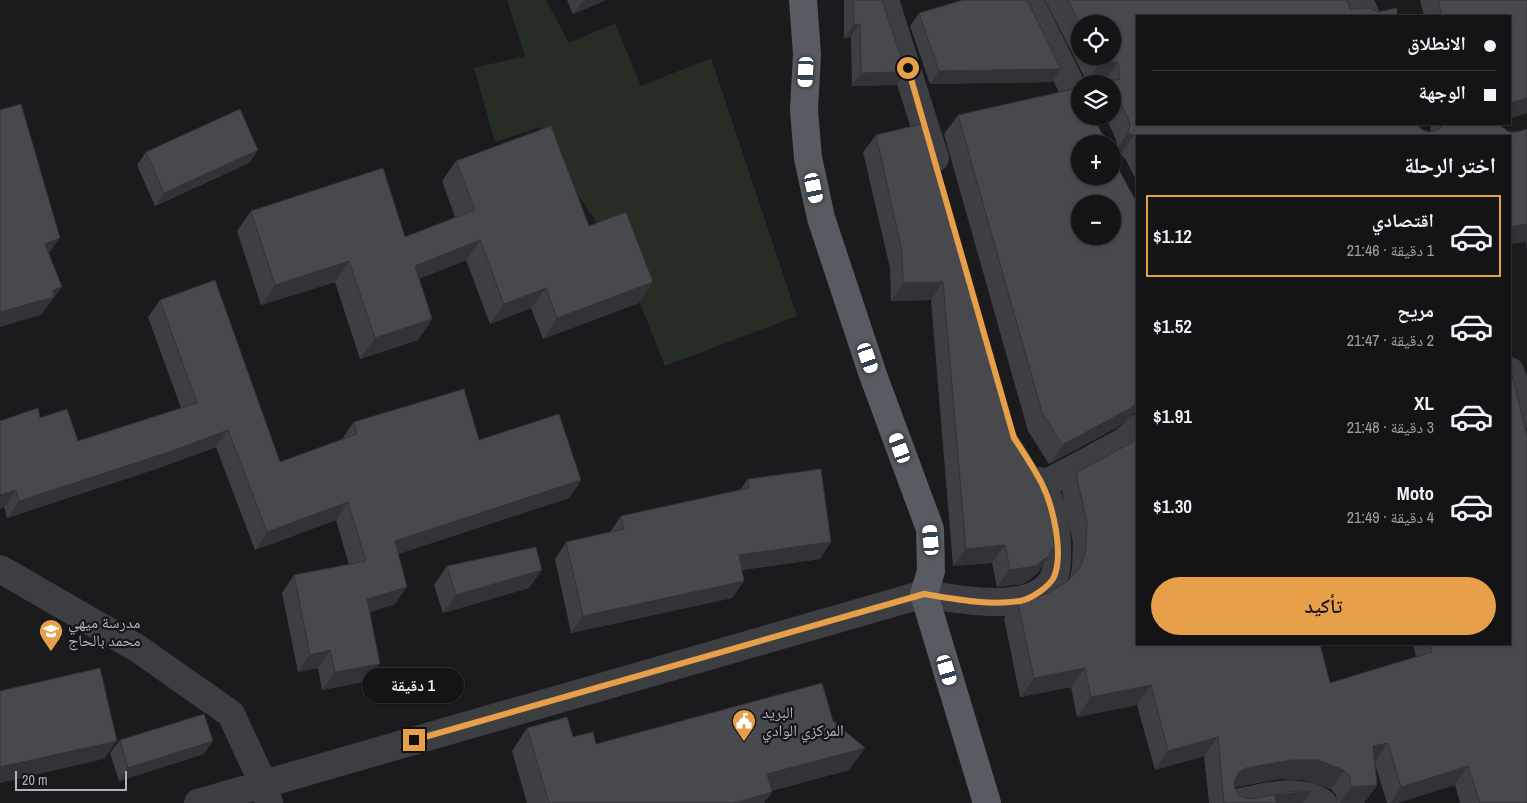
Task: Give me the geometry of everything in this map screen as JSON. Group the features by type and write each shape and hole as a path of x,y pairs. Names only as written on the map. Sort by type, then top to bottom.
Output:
{"main road":[{"path":"803,0 807,54 804,110 808,158 821,218 873,375 930,529 931,571 924,594 987,803"}],"street":[{"path":"885,0 919,102 940,178"},
{"path":"1028,0 1071,85"},
{"path":"1359,0 1366,15"},
{"path":"1511,374 1527,414"},
{"path":"1043,485 1125,441 1136,430"},
{"path":"198,803 266,793 924,594 980,602 1021,601 1041,591 1053,578 1056,562 1056,529 1043,485 1029,462"},
{"path":"0,569 137,648 231,714 266,793"},
{"path":"1236,803 1281,795 1311,795 1323,803"}],"shaded area":[{"path":"507,0 546,0 569,43 615,23 641,86 711,58 797,316 665,366 640,303 619,228 597,223 556,163 540,127 495,142 474,68 525,56"}],"building":[{"path":"853,0 882,0 906,72 861,73 860,24 854,25"},
{"path":"963,0 1027,0 1061,69 939,71 919,13"},
{"path":"1068,0 1347,0 1350,9 1369,8 1378,12 1397,8 1397,15 1136,15 1136,125 1418,125 1422,130 1430,132 1438,130 1443,125 1501,125 1509,132 1527,129 1527,224 1511,227 1511,135 1136,136 1128,133 1130,125 1121,104 1121,15 1076,15"},
{"path":"1438,0 1527,0 1527,98 1511,103 1511,15 1442,15"},
{"path":"1071,90 1071,125 1098,125 1104,135 1071,135 1071,185 1121,185 1121,174 1136,201 1136,404 1062,445 1042,412 958,115"},
{"path":"21,104 60,238 45,244 62,287 53,290 54,297 0,312 0,110"},
{"path":"240,109 258,150 164,193 146,152"},
{"path":"926,123 1011,425 1040,473 1050,503 1054,526 1054,547 1049,556 1035,566 1010,570 1005,545 966,549 943,282 903,283 902,251 876,135"},
{"path":"551,126 589,226 626,212 653,282 557,318 546,288 504,304 480,240 415,266 432,319 375,338 349,261 275,285 251,211 383,168 405,237 475,210 456,161"},
{"path":"215,280 280,462 357,434 354,422 464,389 479,440 559,414 581,480 395,541 407,587 367,599 380,664 335,672 330,650 310,655 294,575 366,561 348,502 267,532 228,430 172,451 19,501 16,490 0,495 0,421 38,408 40,418 67,409 78,441 197,403 160,300"},
{"path":"1511,372 1527,435 1527,803 1480,803 1468,766 1401,787 1388,743 1373,746 1377,785 1351,787 1350,776 1344,770 1318,760 1292,760 1246,768 1239,772 1235,779 1234,787 1238,794 1244,798 1253,799 1285,792 1311,791 1275,795 1276,803 1224,803 1218,737 1168,751 1151,685 1091,697 1085,668 1034,678 1017,599 1038,597 1050,592 1068,581 1081,566 1086,549 1087,523 1076,473 1136,440 1136,645 1320,645 1330,683 1432,652 1431,645 1511,645"},
{"path":"821,469 831,542 739,555 744,581 583,616 566,542 624,529 621,516 749,488 748,479"},
{"path":"536,547 542,570 456,595 447,566"},
{"path":"100,668 117,741 0,767 0,691"},
{"name":"البريد المركزي الوادي","path":"822,683 833,721 865,748 767,774 772,792 734,803 549,803 527,728 567,717 573,737 593,732 596,744"},
{"path":"204,714 213,741 128,768 120,740"}],"place":[{"name":"مدرسة ميهي محمد بالحاج","path":"51,652"},
{"name":"البريد المركزي الوادي","path":"744,742"}],"route":[{"path":"414,740 924,594 980,602 1021,601 1041,591 1053,578 1056,562 1056,529 1043,485 1014,438 908,68"}]}
